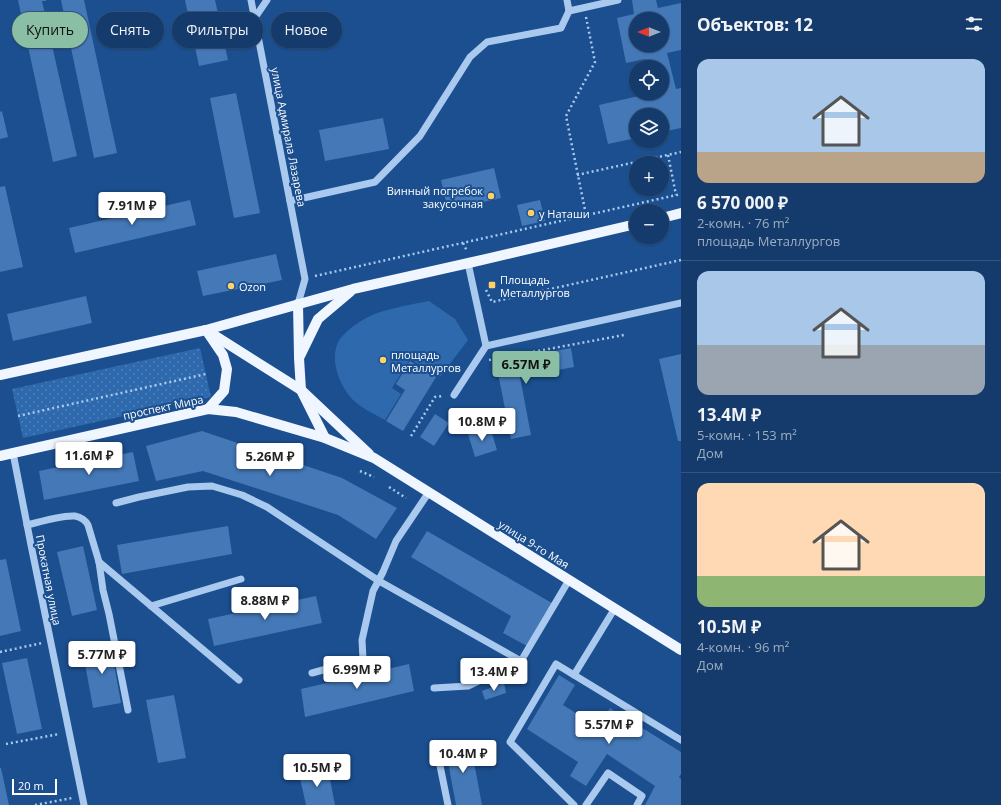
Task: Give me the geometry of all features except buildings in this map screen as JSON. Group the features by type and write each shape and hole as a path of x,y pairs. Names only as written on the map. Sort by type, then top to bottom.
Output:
{"main road":[{"path":"669,216 681,213"},
{"path":"0,374 206,330 353,289 629,226"},
{"path":"299,358 318,319 353,289"},
{"path":"298,304 299,358 302,390 324,438"},
{"path":"206,330 302,390 374,458"},
{"path":"206,330 223,355 227,369 224,392 208,409"},
{"name":"проспект Мира","path":"0,456 208,409 236,412 324,438 374,458"},
{"name":"улица 9-го Мая","path":"374,458 681,650"}],"street":[{"name":"улица Адмирала Лазарева","path":"251,0 253,12"},
{"path":"259,12 267,0"},
{"path":"290,201 375,182 420,136 470,57 487,42 561,28 569,11 567,0"},
{"path":"569,11 618,0"},
{"name":"улица Адмирала Лазарева","path":"260,48 305,279"},
{"path":"454,395 486,346 470,263"},
{"path":"298,304 305,279"},
{"path":"486,346 681,303"},
{"name":"Прокатная улица","path":"13,453 84,805"},
{"path":"116,503 188,486 212,486 242,495 267,507 378,581 521,661"},
{"path":"312,673 363,659 362,640 373,591 384,572 396,541 428,492"},
{"path":"27,525 76,516 86,520 99,562 103,590 128,710"},
{"path":"99,562 239,680"},
{"path":"151,606 241,580"},
{"path":"434,688 468,686 521,661 570,580"},
{"path":"574,675 615,608"},
{"path":"574,805 510,742 556,664 681,740"},
{"path":"436,746 448,805"},
{"path":"586,805 608,773 642,796 637,805"}],"path":[{"path":"584,8 594,62 566,116 586,215"},
{"path":"577,175 681,152"},
{"path":"668,155 676,195"},
{"path":"305,279 681,194"},
{"path":"463,243 470,263"},
{"path":"486,289 492,302 681,260"},
{"path":"475,363 624,335"},
{"path":"18,416 206,374"},
{"path":"411,436 436,397 454,395"},
{"path":"360,471 374,478"},
{"path":"389,487 406,498"},
{"path":"0,652 42,643"},
{"path":"6,744 60,734"},
{"path":"35,805 72,798"}],"shaded area":[{"path":"429,301 455,319 468,340 440,377 410,359 392,388 401,394 385,420 359,405 347,393 339,378 335,362 337,346 340,339 346,333 366,318 388,310"},
{"path":"200,348 211,397 23,438 12,389"}],"place":[{"name":"Винный погребок закусочная","path":"491,196"},
{"name":"у Наташи","path":"531,213"},
{"name":"Площадь Металлургов","path":"492,285"},
{"name":"Ozon","path":"231,286"},
{"name":"площадь Металлургов","path":"383,360"}]}
